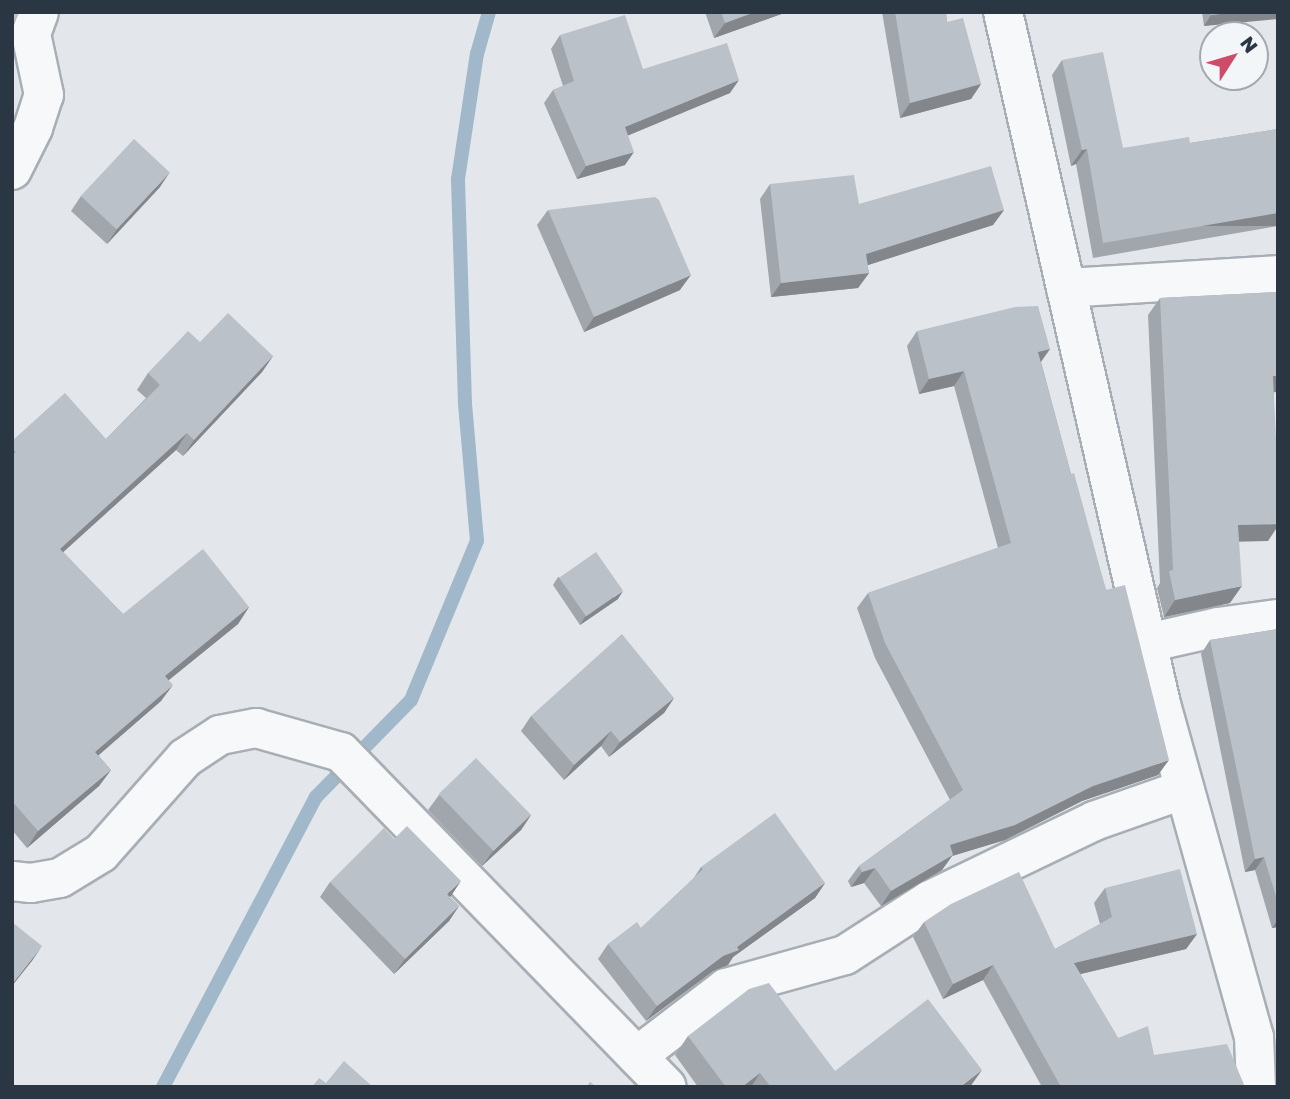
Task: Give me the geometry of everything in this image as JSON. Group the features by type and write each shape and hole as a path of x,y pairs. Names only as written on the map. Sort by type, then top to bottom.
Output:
{"street":[{"path":"12,170 33,128 44,94 31,33 39,12"},
{"path":"1003,12 1147,643 1185,789 1266,1034 1256,1087"},
{"path":"1066,288 1278,275"},
{"path":"1147,643 1218,627 1278,620"},
{"path":"12,881 31,883 60,878 101,853 185,758 220,735 256,728 351,763 667,1087"},
{"path":"637,1056 726,988 845,955 930,900 1094,821 1185,789"}],"building":[{"path":"12,12 20,12 12,26"},
{"path":"721,12 755,12 725,23"},
{"path":"895,12 946,12 947,22 963,18 981,84 910,103"},
{"path":"1211,12 1238,12 1211,15"},
{"path":"625,15 643,69 727,43 739,80 625,127 634,152 586,166 553,90 574,81 560,35"},
{"path":"1103,52 1123,148 1189,137 1190,143 1278,129 1278,213 1103,243 1087,149 1082,150 1062,60"},
{"path":"134,139 170,172 117,229 81,196"},
{"path":"991,166 1004,210 866,254 869,273 781,283 770,184 854,175 859,204"},
{"path":"655,197 659,200 691,275 594,317 548,210"},
{"path":"1278,292 1278,376 1273,376 1278,524 1238,525 1242,586 1175,600 1169,571 1173,570 1160,298"},
{"path":"1038,306 1050,349 1038,352 1071,474 1074,473 1106,590 1125,585 1169,760 1093,786 1015,825 950,845 953,855 891,891 875,868 862,872 859,866 963,790 885,643 868,593 1011,543 964,371 929,379 917,331 1015,307"},
{"path":"228,313 273,356 194,440 187,433 60,549 123,614 203,549 249,607 165,676 173,685 95,752 111,770 38,831 12,801 12,455 16,452 12,448 12,441 65,393 106,439 160,385 148,373 188,331 200,342"},
{"path":"596,552 623,591 586,616 559,578"},
{"path":"1278,629 1278,903 1264,857 1255,859 1210,640"},
{"path":"622,634 674,698 620,742 611,731 574,765 531,716"},
{"path":"476,758 531,815 493,851 439,794"},
{"path":"775,813 825,883 737,947 739,950 723,956 657,1006 608,944 637,922 641,928 703,869 701,867"},
{"path":"407,826 461,881 447,894 459,906 405,959 330,882 384,828 394,839"},
{"path":"1180,869 1197,934 1074,963 1118,1038 1148,1026 1154,1055 1227,1044 1245,1087 1061,1087 993,965 953,984 924,922 951,904 1019,872 1055,949 1112,917 1105,888"},
{"path":"12,922 42,946 12,984"},
{"path":"769,983 835,1071 928,999 982,1070 960,1087 771,1087 760,1073 742,1087 726,1087 688,1036 749,989"},
{"path":"344,1061 373,1087 312,1087 319,1078 326,1083"}],"waterway":[{"path":"163,1087 316,797 411,700 477,541 465,403 458,179 477,54 489,12"}]}
